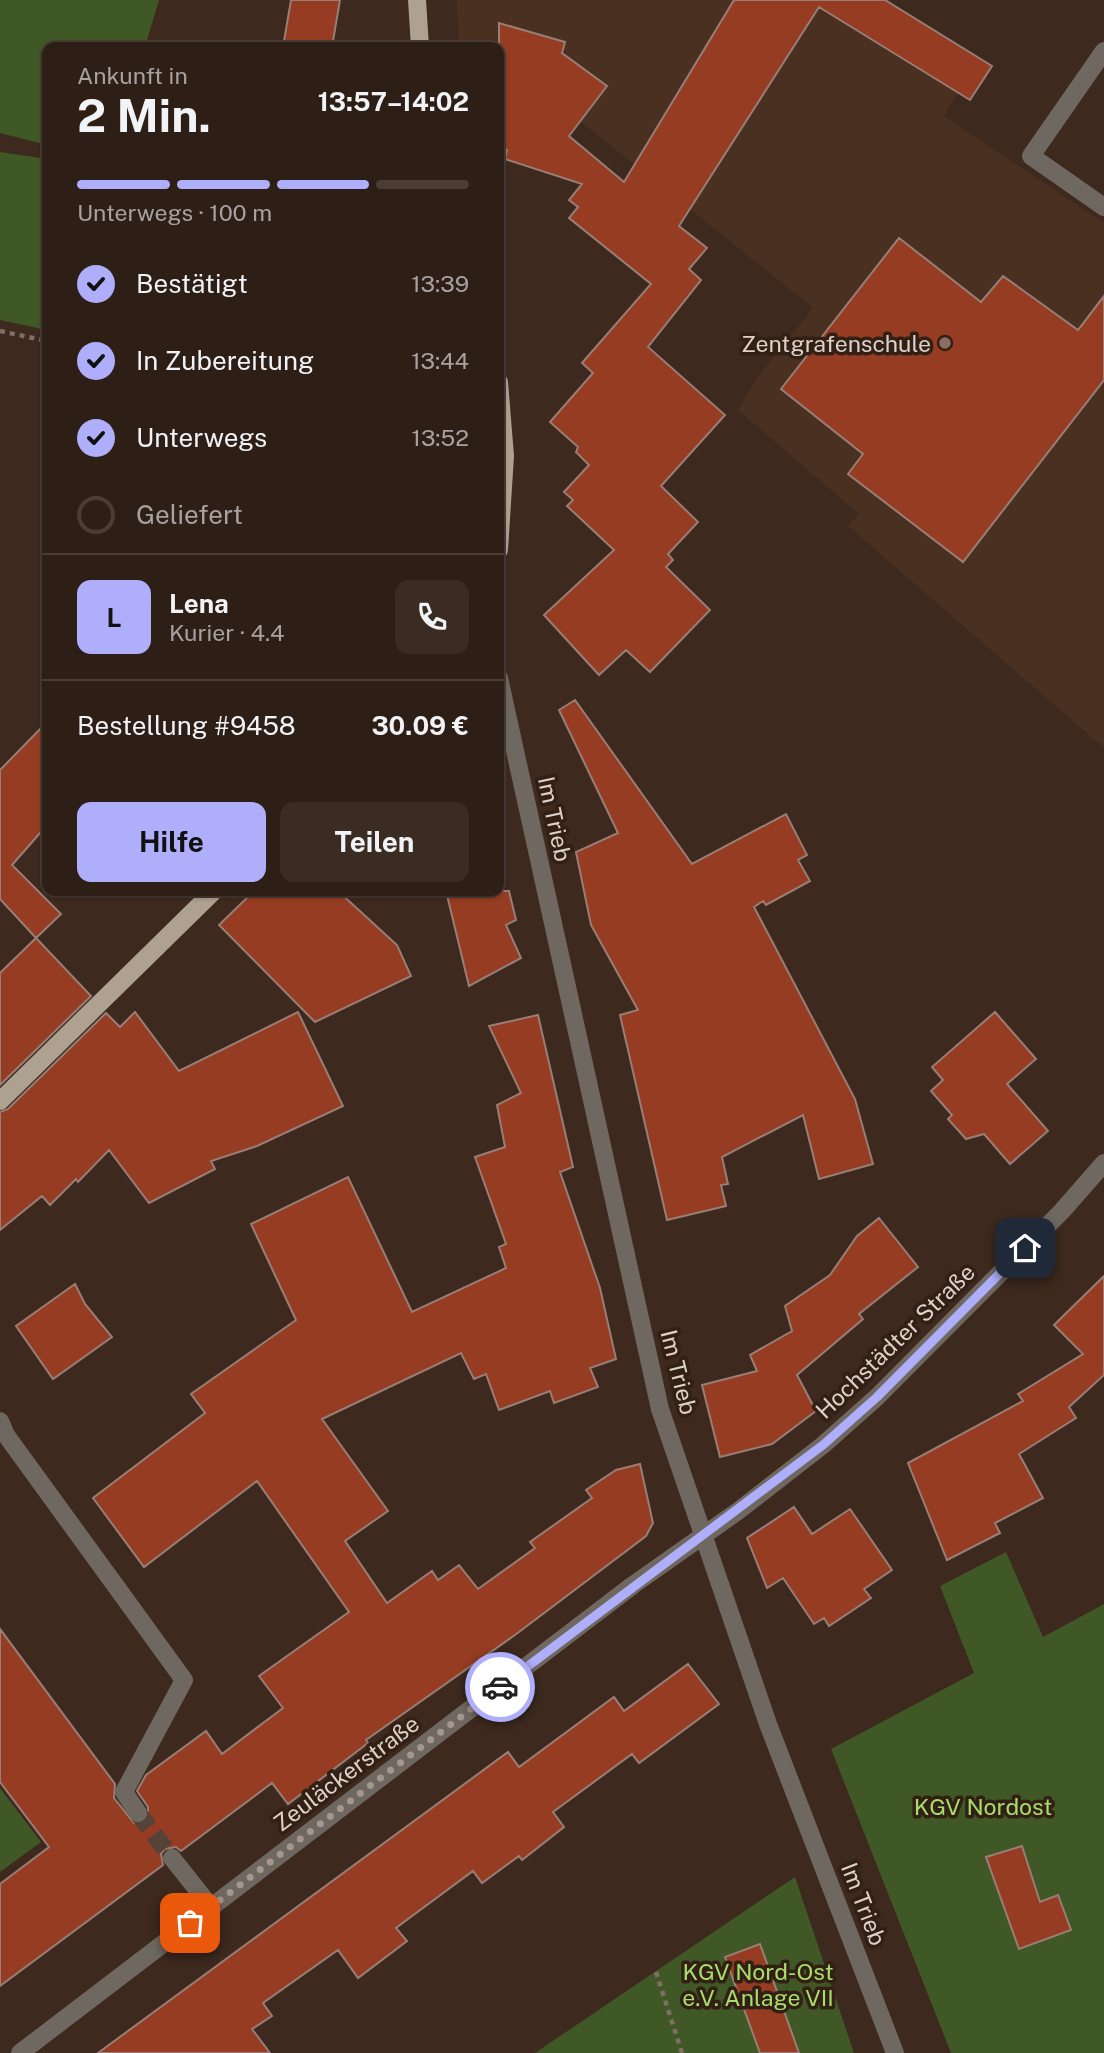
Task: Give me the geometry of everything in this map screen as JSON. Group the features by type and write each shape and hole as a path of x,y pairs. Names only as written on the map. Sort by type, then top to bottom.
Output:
{"main road":[{"path":"417,0 420,42"},
{"path":"504,444 504,472"},
{"path":"0,1101 209,896"}],"street":[{"path":"1104,51 1031,156 1104,207"},
{"name":"Im Trieb","path":"504,701 660,1409 768,1724 895,2053"},
{"name":"Hochstädter Straße","path":"703,1535 823,1445 877,1397 1062,1211 1104,1163"},
{"path":"0,1421 6,1435 184,1680 124,1792 138,1813"},
{"name":"Zeuläckerstraße","path":"20,2053 622,1593 703,1535"},
{"path":"172,1858 211,1907"}],"path":[{"path":"0,331 42,340"},
{"path":"656,1972 682,2053"}],"shaded area":[{"name":"Zentgrafenschule","path":"457,0 809,0 958,93 944,116 1104,223 1104,748 848,526 859,514 738,410 757,378 813,308 580,121 559,117 545,108 504,96 504,42 459,42"}],"green space":[{"path":"0,0 159,0 146,42 42,42 42,144 0,133"},
{"path":"0,152 42,158 42,329 0,320"},
{"name":"KGV Nordost","path":"1006,1552 1043,1637 1104,1604 1104,2053 951,2053 831,1749 974,1673 940,1586"},
{"path":"0,1788 41,1842 0,1872"},
{"name":"KGV Nord-Ost e.V. Anlage VII","path":"795,1877 854,2053 535,2053"}],"building":[{"path":"291,0 340,0 333,42 284,42"},
{"path":"734,0 885,0 992,66 970,100 819,7 679,226 707,248 689,269 701,280 648,347 725,415 661,486 698,522 668,554 673,560 666,567 710,610 650,672 626,650 599,675 544,615 614,550 567,506 573,500 564,492 589,465 576,452 578,447 550,422 593,373 582,363 651,284 569,218 578,207 569,200 582,184 505,159 504,42 499,42 499,23 565,42 562,53 607,86 569,136 624,182"},
{"path":"899,238 981,302 1003,276 1078,330 1104,296 1104,380 963,562 848,474 863,454 781,389"},
{"path":"575,700 692,864 786,814 807,855 798,860 810,881 766,905 763,901 754,907 855,1099 873,1164 819,1179 803,1115 722,1157 728,1184 721,1185 726,1206 667,1220 620,1015 638,1010 591,925 576,852 618,833 559,710"},
{"path":"42,727 42,831 12,865 61,914 36,938 0,899 0,770"},
{"path":"504,891 509,891 516,920 506,925 521,958 469,986 447,896 504,896"},
{"path":"249,896 343,896 397,945 411,976 315,1022 219,925"},
{"path":"36,938 91,996 0,1085 0,973"},
{"path":"135,1012 179,1071 298,1012 343,1106 257,1146 211,1161 215,1169 149,1203 109,1150 78,1182 76,1179 50,1205 42,1196 0,1230 0,1112 8,1109 106,1013 120,1027"},
{"path":"995,1012 1036,1059 1007,1084 1048,1131 1010,1164 984,1134 966,1139 948,1119 952,1115 931,1091 943,1080 932,1067"},
{"path":"538,1015 573,1167 560,1172 600,1288 616,1359 590,1368 598,1387 554,1403 550,1391 499,1410 486,1374 474,1379 461,1353 322,1419 388,1511 345,1541 387,1603 432,1571 438,1580 459,1565 478,1589 535,1548 530,1542 592,1498 586,1490 616,1470 640,1464 653,1523 646,1536 515,1635 366,1740 368,1743 288,1804 272,1783 181,1851 176,1847 165,1849 161,1854 163,1865 0,1986 0,1884 49,1847 0,1782 0,1629 115,1784 114,1798 134,1823 144,1823 148,1817 148,1807 137,1791 146,1775 206,1731 222,1754 283,1708 259,1676 349,1612 257,1481 144,1567 93,1498 205,1413 191,1394 296,1320 251,1224 348,1177 412,1312 506,1268 499,1247 506,1244 475,1157 505,1147 497,1105 521,1093 489,1026"},
{"path":"879,1218 918,1267 859,1314 863,1319 797,1375 816,1411 772,1444 720,1457 702,1385 757,1371 750,1355 792,1331 785,1306 830,1275 857,1236"},
{"path":"1104,1276 1104,1375 1069,1407 1076,1418 1019,1454 1043,1498 995,1523 1000,1533 947,1560 908,1463 1023,1401 1018,1394 1083,1354 1054,1325"},
{"path":"75,1284 85,1304 112,1337 53,1379 16,1326"},
{"path":"794,1507 812,1534 850,1509 892,1570 864,1589 871,1598 829,1626 824,1618 814,1624 783,1578 767,1588 747,1538"},
{"path":"688,1664 719,1704 639,1763 632,1754 553,1812 564,1827 522,1860 519,1856 482,1883 473,1871 396,1928 407,1941 358,1978 338,1950 263,2003 272,2016 252,2029 270,2053 98,2053 508,1752 519,1767 614,1697 624,1711"},
{"path":"1022,1846 1040,1902 1058,1895 1071,1930 1019,1949 986,1857"},
{"path":"760,1944 799,2053 760,2053 725,1957"}],"tunnel":[{"path":"138,1813 172,1858"}],"way so far":[{"path":"190,1923 500,1687"}],"place":[{"name":"Zentgrafenschule","path":"945,343"}],"route":[{"path":"500,1687 823,1445 877,1397 1025,1248"}]}
